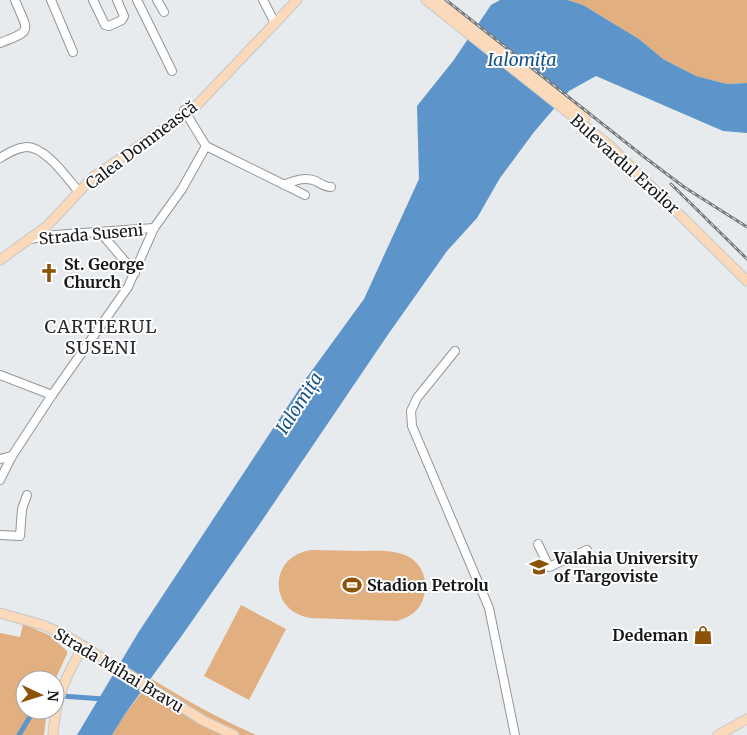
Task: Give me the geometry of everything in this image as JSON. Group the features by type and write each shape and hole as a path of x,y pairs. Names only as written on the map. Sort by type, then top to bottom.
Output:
{"main road":[{"name":"Calea Domnească","path":"0,260 42,231 78,190 185,112 214,88 292,0"},
{"name":"Calea Domnească","path":"274,21 297,0"},
{"name":"Bulevardul Eroilor","path":"431,1 587,123 612,140 747,274"},
{"name":"Bulevardul Eroilor","path":"587,123 747,281"},
{"name":"Calea Domnească","path":"0,256 42,231 78,190"},
{"name":"Strada Mihai Bravu","path":"0,613 43,626 67,636 81,649 94,652 204,721 234,735"},
{"path":"53,735 60,691 81,649"},
{"path":"718,735 747,719"},
{"path":"728,735 747,724"}],"street":[{"path":"0,43 22,35 25,31 25,26 15,0"},
{"path":"51,0 72,52"},
{"path":"93,0 105,25 109,26 122,20 124,16 117,0"},
{"path":"138,0 172,71"},
{"path":"157,0 164,12"},
{"path":"263,0 274,21"},
{"path":"185,112 206,146 305,195"},
{"path":"0,480 12,456 52,395 128,287 154,228 182,189 206,146"},
{"path":"0,158 20,148 36,149 49,158 78,190"},
{"path":"284,185 299,179 310,179 327,187 332,186"},
{"path":"52,221 52,228 56,235"},
{"name":"Strada Suseni","path":"42,231 56,235 154,228"},
{"path":"100,232 135,272"},
{"path":"455,351 417,398 411,411 412,426 489,608 515,735"},
{"path":"0,375 52,395"},
{"path":"0,459 12,456"},
{"path":"0,535 20,536 22,509 27,495"},
{"path":"538,544 548,567 588,550"}],"shaded area":[{"path":"568,0 747,0 747,83 727,84 696,76 663,59 639,39 583,5"},
{"name":"Stadion Petrolu","path":"312,550 385,551 405,555 417,563 424,575 425,589 423,601 414,612 397,621 310,618 296,613 286,605 280,594 281,572 288,562 298,554"},
{"path":"241,605 286,629 249,700 204,676"},
{"path":"23,624 49,635 67,651 60,670 15,670 15,720 46,720 44,735 0,735 0,633 20,637"},
{"path":"152,679 203,709 256,735 112,735 125,714"}],"water":[{"name":"Ialomița","path":"500,0 568,0 583,5 639,39 663,59 696,76 727,84 747,83 747,133 723,131 596,76 569,91 534,132 500,178 477,218 447,251 112,735 77,735 138,633 305,380 364,299 419,179 417,106 453,61 491,5"}],"waterway":[{"path":"65,696 103,699"},
{"path":"19,735 28,720"}],"railway":[{"path":"446,0 684,187 747,227"},
{"path":"671,184 747,259"}],"place":[{"name":"St. George Church","path":"49,273"},
{"name":"Valahia University of Targoviste","path":"539,567"},
{"name":"Stadion Petrolu","path":"352,585"},
{"name":"Dedeman","path":"703,635"}],"district":[{"name":"CARTIERUL SUSENI","path":"101,336"}]}
